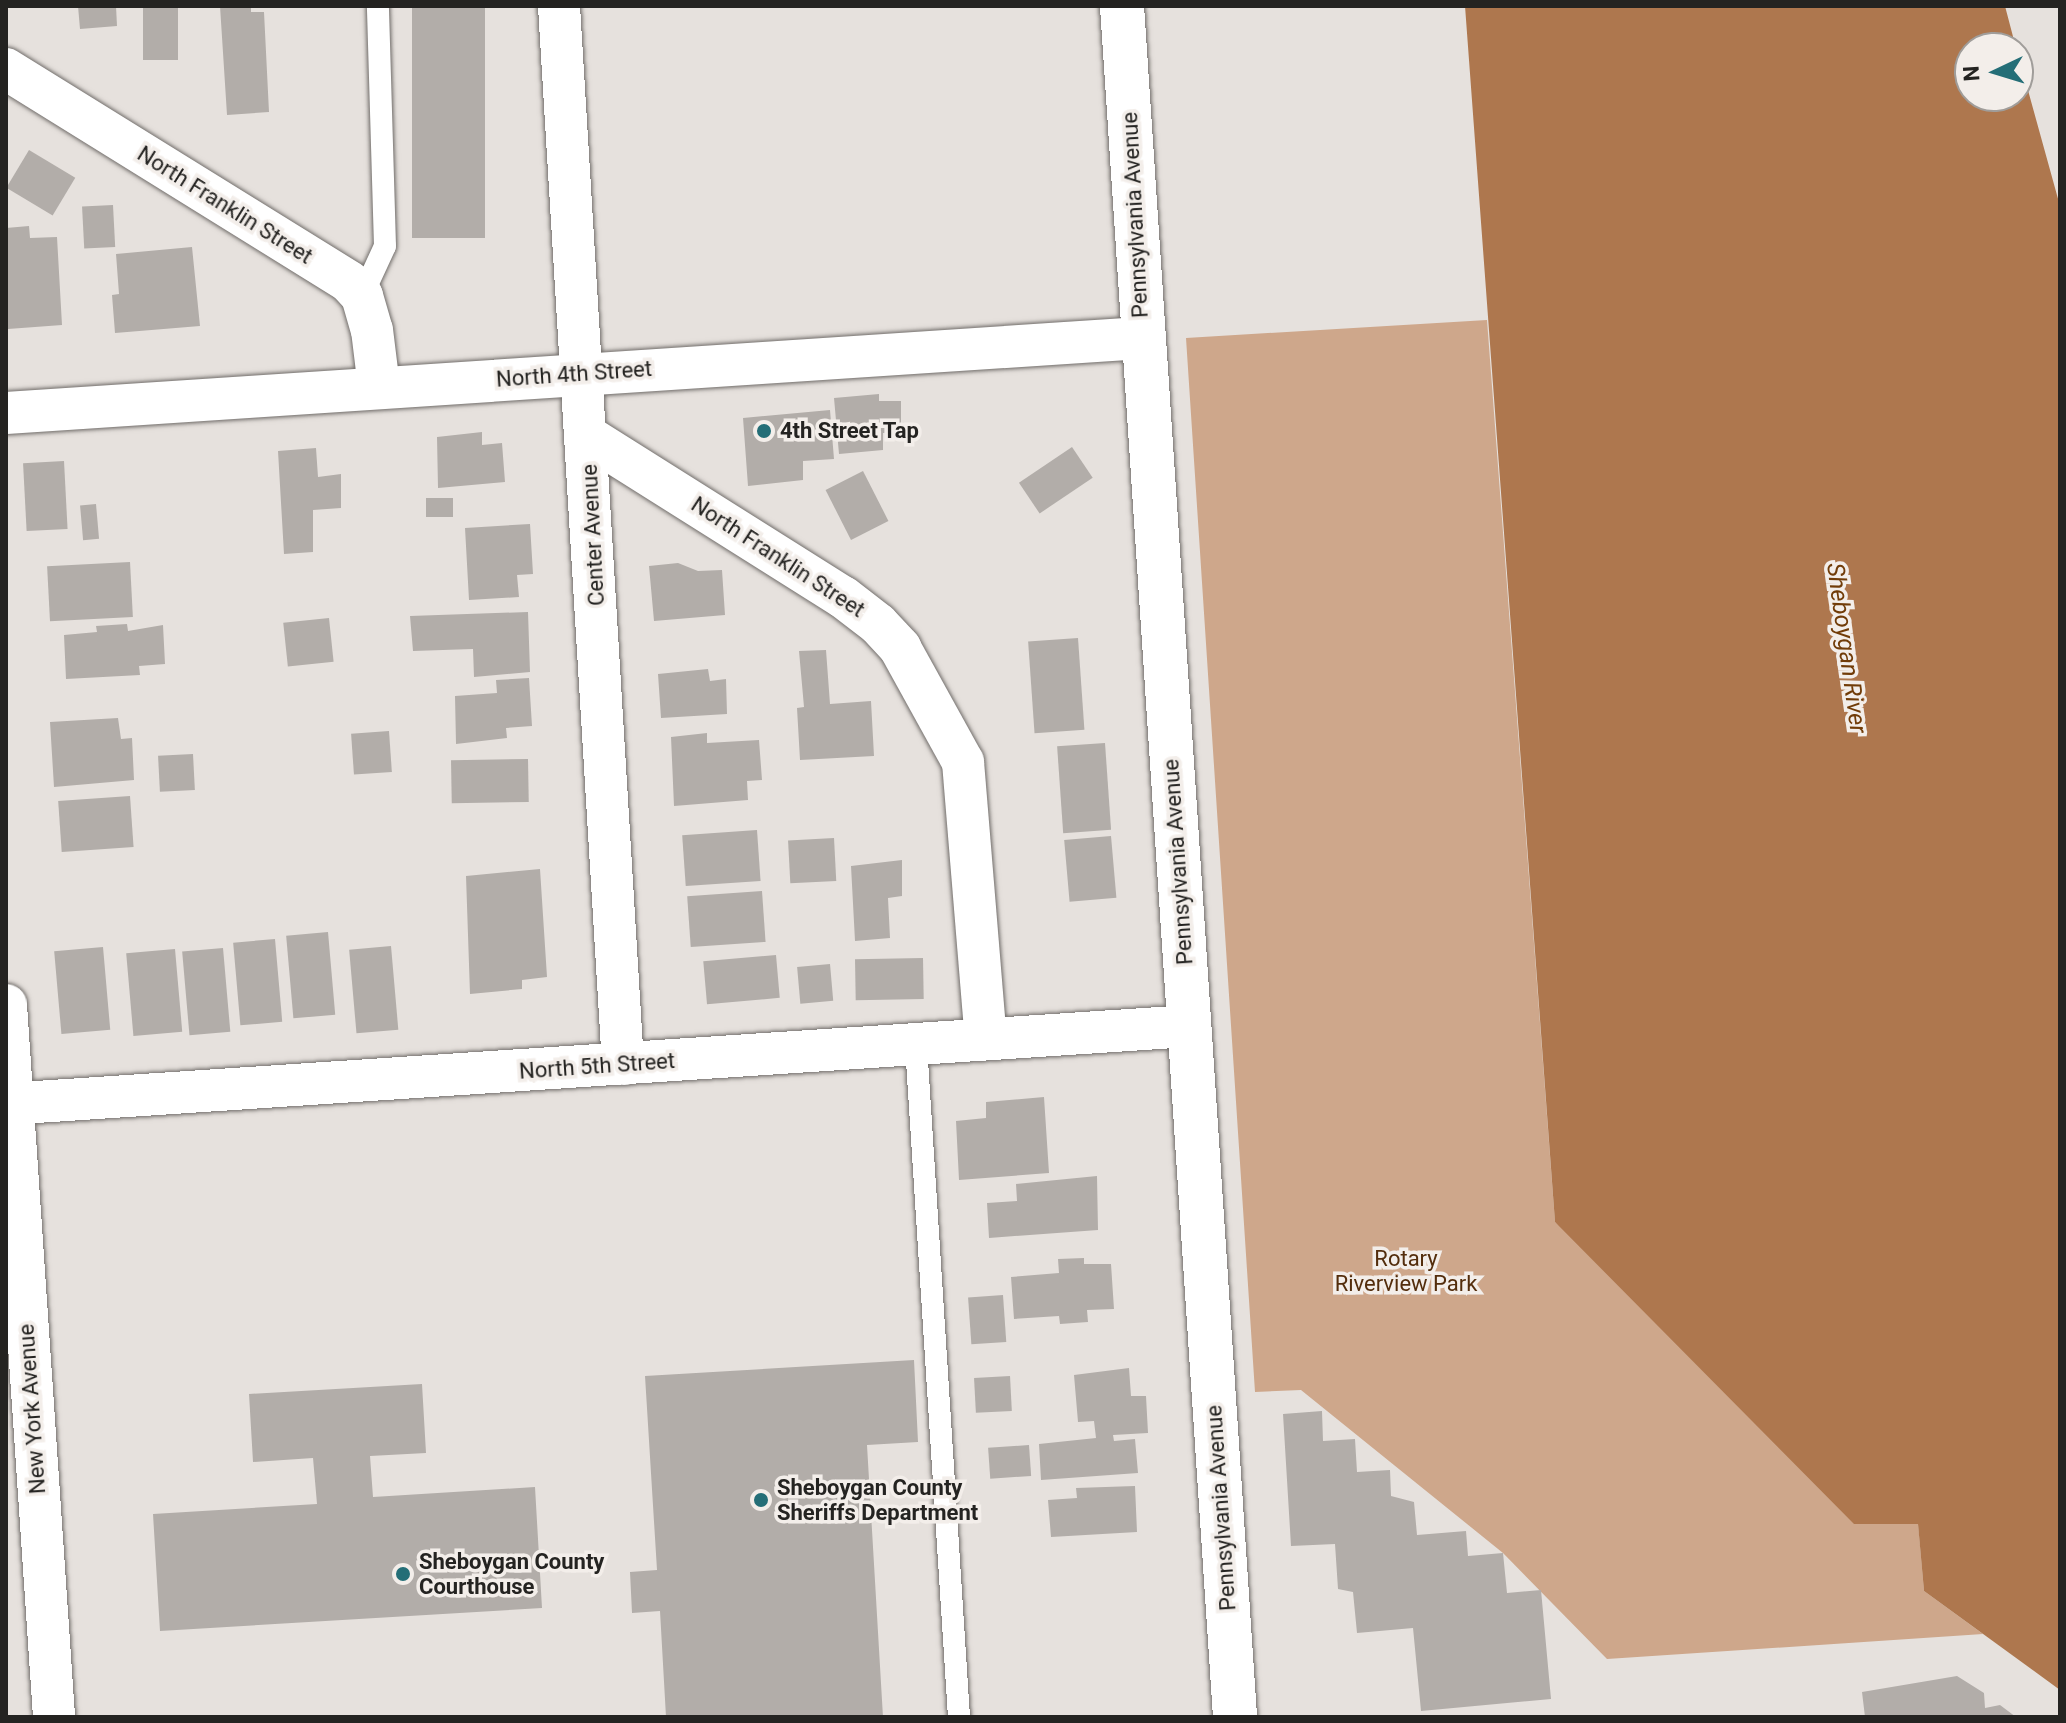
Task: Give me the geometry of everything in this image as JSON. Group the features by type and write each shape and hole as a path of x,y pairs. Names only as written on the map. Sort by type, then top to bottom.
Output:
{"street":[{"name":"Center Avenue","path":"559,6 623,1064"},
{"name":"Pennsylvania Avenue","path":"1122,6 1235,1717"},
{"name":"North Franklin Street","path":"6,69 349,282 362,296"},
{"path":"362,296 372,330 379,387"},
{"name":"North 4th Street","path":"6,413 1142,338"},
{"name":"North Franklin Street","path":"587,436 857,607 900,648 963,762 986,1039"},
{"name":"New York Avenue","path":"6,1005 10,1104 54,1717"},
{"name":"North 5th Street","path":"10,1104 1189,1026"}],"lane":[{"path":"362,296 385,246 378,6"},
{"path":"916,1045 959,1717"}],"green space":[{"name":"Rotary Riverview Park","path":"1487,320 1555,1222 1918,1523 1924,1591 1983,1634 1607,1659 1503,1553 1301,1390 1255,1392 1186,338"}],"water":[{"name":"Sheboygan River","path":"1465,6 2005,6 2012,32 1954,32 1954,112 2034,112 2060,206 2060,1690 1924,1591 1918,1524 1854,1524 1555,1222"}],"building":[{"path":"78,6 116,6 117,26 80,29"},
{"path":"143,6 178,6 178,60 143,60"},
{"path":"220,6 251,6 251,12 264,12 269,112 227,115"},
{"path":"412,6 485,6 485,238 412,238"},
{"path":"29,150 75,178 53,216 6,188"},
{"path":"113,205 115,247 84,249 82,207"},
{"path":"29,226 30,238 57,237 62,325 8,329 6,228"},
{"path":"192,247 200,326 115,333 112,295 119,294 116,254"},
{"path":"879,394 879,401 901,401 901,432 883,433 883,450 839,454 834,398"},
{"path":"830,410 834,459 803,461 803,480 748,486 743,418"},
{"path":"482,432 482,445 502,443 505,482 438,488 437,437"},
{"path":"1072,447 1093,478 1040,513 1019,483"},
{"path":"316,448 318,477 341,474 341,508 313,510 313,552 284,554 278,451"},
{"path":"64,461 68,529 27,531 23,463"},
{"path":"863,471 888,521 851,540 826,490"},
{"path":"426,498 453,498 453,517 426,517"},
{"path":"96,504 99,539 83,540 80,505"},
{"path":"530,524 533,574 517,575 519,597 469,600 465,528"},
{"path":"130,562 133,617 50,621 47,566"},
{"path":"678,563 698,571 722,570 725,615 654,621 649,566"},
{"path":"528,612 530,672 474,677 473,649 413,651 410,616"},
{"path":"329,618 334,662 288,667 283,623"},
{"path":"127,624 128,631 163,625 165,664 139,666 140,675 66,679 64,635 97,632 96,626"},
{"path":"1078,638 1084,730 1035,733 1028,641"},
{"path":"826,650 830,704 871,701 874,756 800,760 797,708 804,707 799,651"},
{"path":"708,669 710,681 726,679 727,714 661,718 658,674"},
{"path":"529,678 532,726 506,728 507,738 456,744 455,696 497,693 496,680"},
{"path":"118,718 121,739 132,738 134,780 54,787 50,722"},
{"path":"389,731 392,772 354,775 351,734"},
{"path":"707,733 707,743 759,740 762,780 747,781 748,800 674,806 671,737"},
{"path":"1105,743 1111,830 1063,833 1057,746"},
{"path":"193,754 195,790 160,792 158,756"},
{"path":"528,759 529,802 452,803 451,760"},
{"path":"130,796 134,847 62,852 58,801"},
{"path":"757,830 761,881 686,886 682,835"},
{"path":"1111,836 1116,898 1070,902 1064,840"},
{"path":"834,838 836,881 790,883 788,840"},
{"path":"902,860 902,896 888,898 890,938 855,941 851,866"},
{"path":"540,869 547,977 522,980 522,989 470,994 466,876"},
{"path":"762,891 766,942 691,947 687,896"},
{"path":"328,932 335,1015 293,1018 286,936"},
{"path":"275,939 282,1022 240,1025 233,943"},
{"path":"391,946 398,1030 356,1033 349,950"},
{"path":"103,947 110,1030 61,1034 54,951"},
{"path":"223,948 230,1032 189,1035 182,952"},
{"path":"175,949 182,1032 133,1036 126,953"},
{"path":"776,955 780,998 707,1004 703,961"},
{"path":"923,958 924,999 856,1000 855,959"},
{"path":"830,964 833,1001 800,1004 797,967"},
{"path":"1044,1097 1049,1173 959,1180 956,1121 986,1118 986,1102"},
{"path":"1097,1176 1098,1230 989,1238 987,1203 1017,1201 1016,1184"},
{"path":"1084,1258 1084,1264 1111,1264 1114,1309 1087,1310 1088,1322 1060,1324 1059,1316 1014,1319 1011,1277 1059,1273 1058,1259"},
{"path":"1003,1295 1006,1342 971,1344 968,1297"},
{"name":"Sheboygan County Sheriffs Department","path":"914,1360 918,1442 867,1445 883,1717 666,1717 660,1611 632,1613 630,1572 657,1570 645,1376"},
{"path":"1129,1368 1131,1396 1146,1396 1148,1433 1113,1435 1114,1441 1135,1439 1138,1473 1041,1480 1039,1444 1096,1438 1094,1421 1078,1422 1074,1375"},
{"path":"1010,1376 1012,1411 976,1413 974,1378"},
{"path":"422,1384 426,1453 370,1456 373,1497 535,1487 542,1608 160,1631 153,1514 317,1504 313,1458 253,1462 249,1394"},
{"path":"1322,1411 1323,1441 1355,1439 1357,1472 1390,1470 1391,1496 1414,1502 1417,1535 1466,1531 1468,1556 1503,1553 1507,1593 1541,1590 1551,1699 1421,1711 1413,1628 1357,1633 1353,1592 1338,1589 1335,1544 1291,1546 1283,1414"},
{"path":"1029,1445 1031,1476 990,1479 988,1448"},
{"path":"1135,1486 1137,1532 1051,1537 1048,1500 1077,1498 1076,1488"},
{"path":"1957,1676 1984,1693 1985,1708 2000,1705 2016,1717 1865,1717 1862,1692"}],"place":[{"name":"4th Street Tap","path":"764,431"},
{"name":"Sheboygan County Sheriffs Department","path":"761,1500"},
{"name":"Sheboygan County Courthouse","path":"403,1574"}]}
